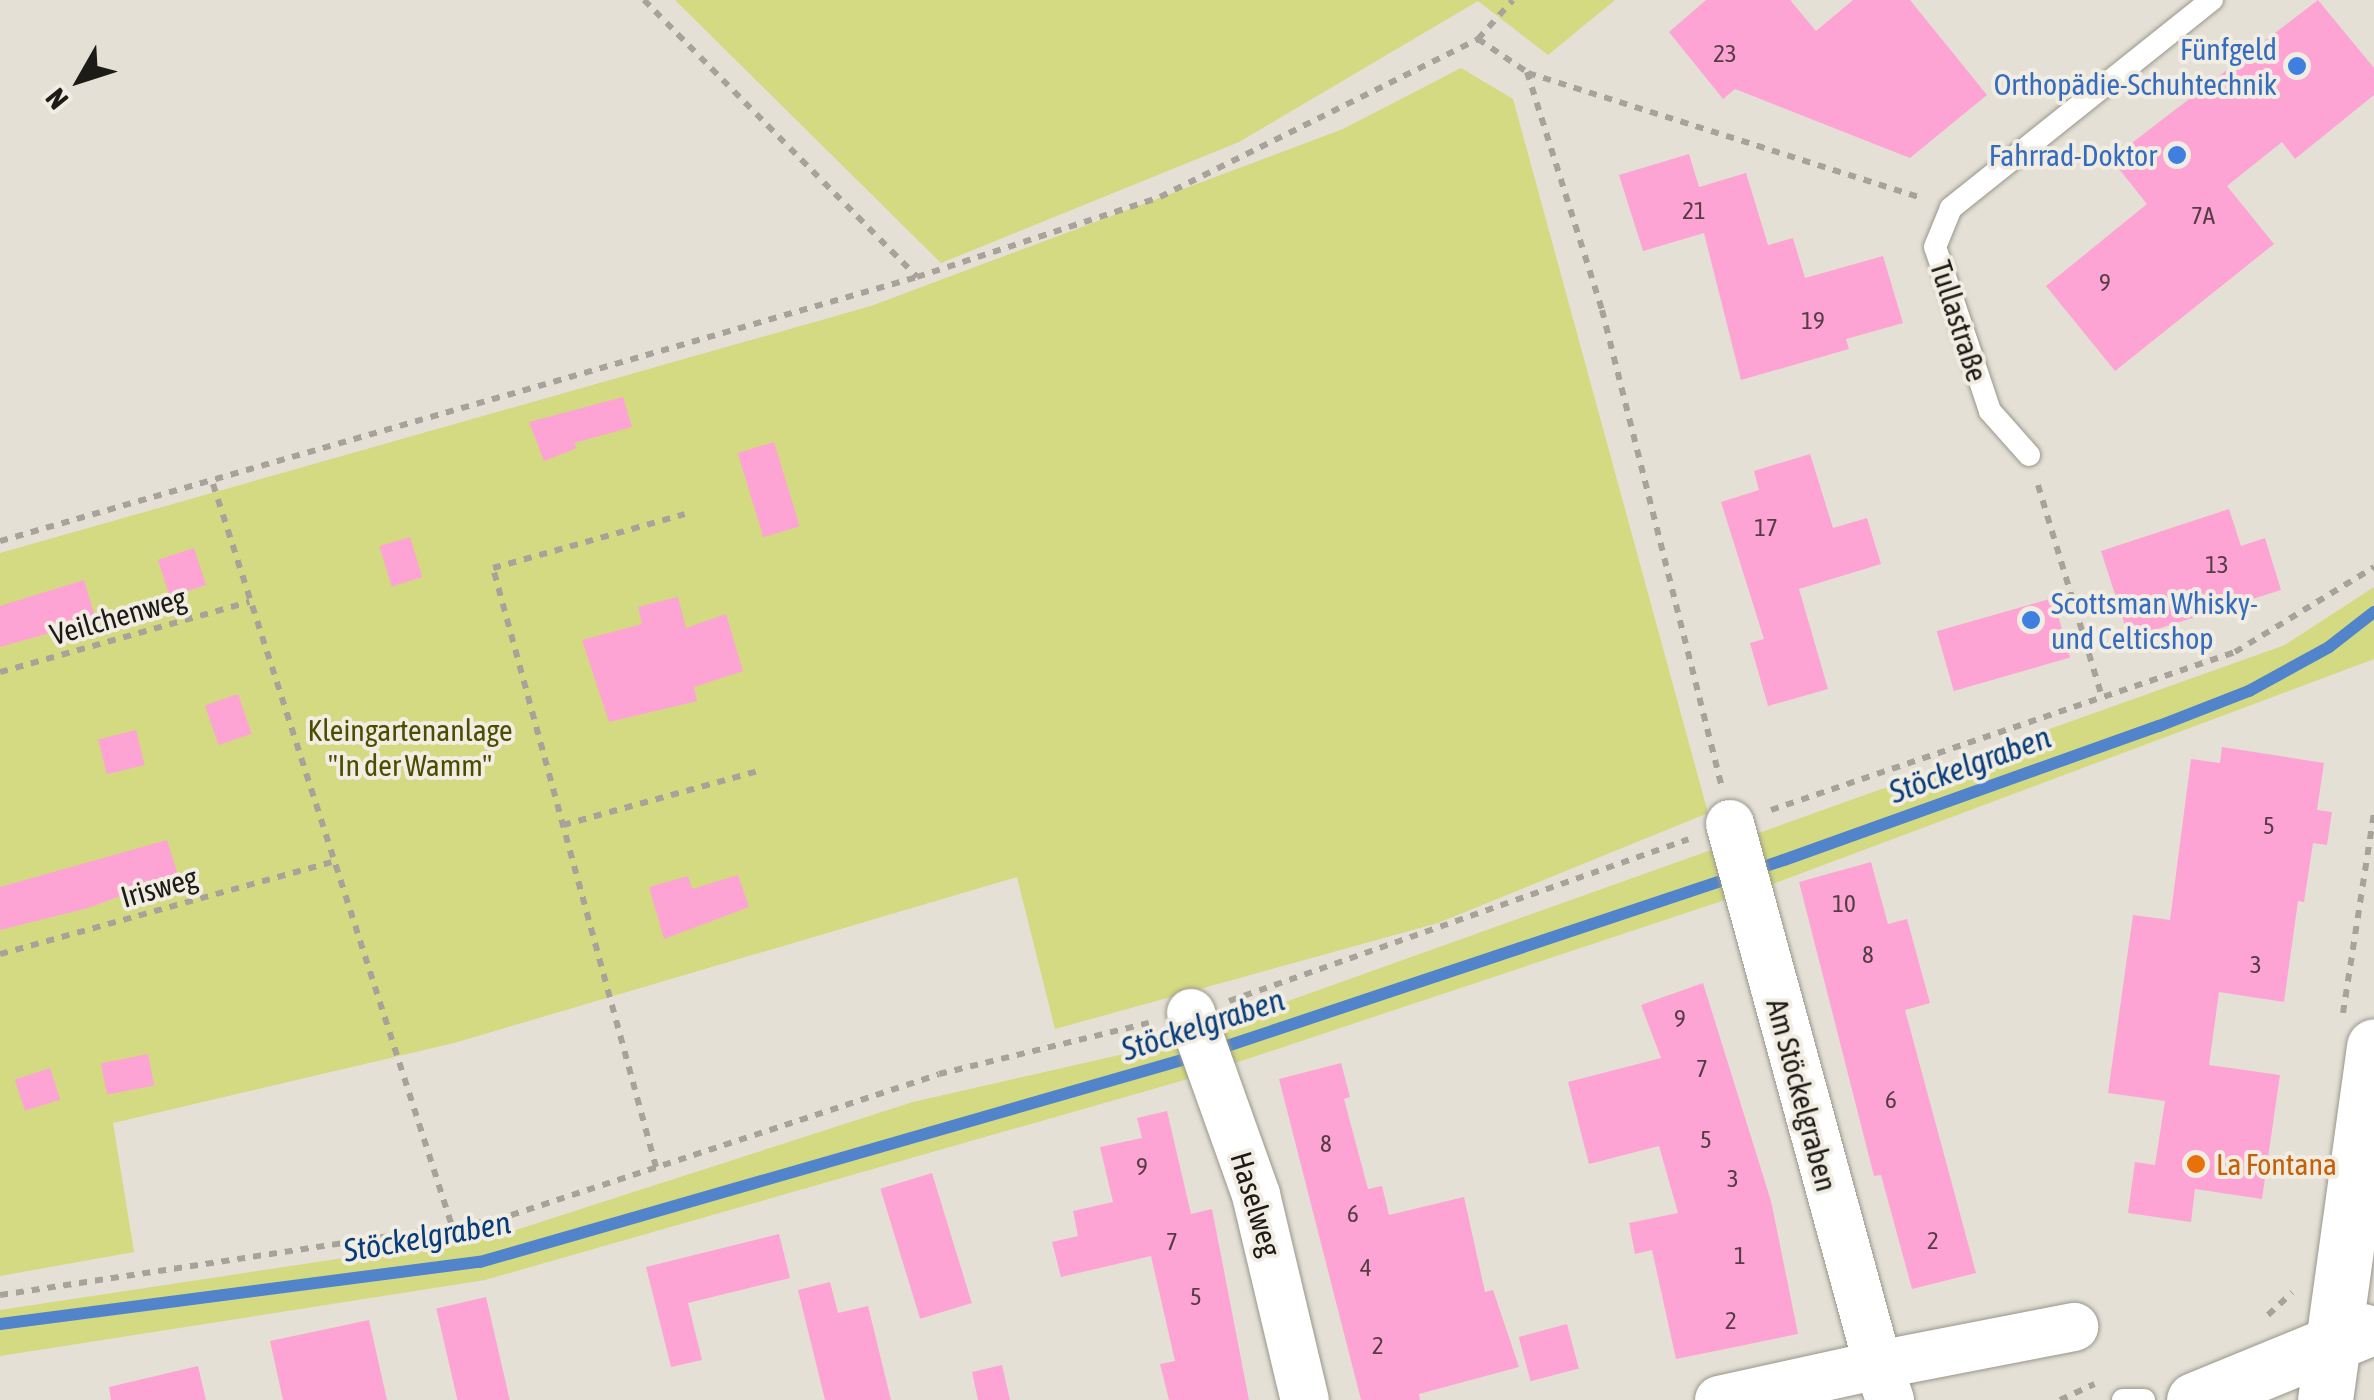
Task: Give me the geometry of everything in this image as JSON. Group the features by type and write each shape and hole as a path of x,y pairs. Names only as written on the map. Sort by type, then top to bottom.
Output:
{"street":[{"name":"Am Stöckelgraben","path":"1731,834 1884,1383"},
{"name":"Haselweg","path":"1200,1039 1271,1248 1305,1400"},
{"path":"2325,1400 2355,1333 2374,1046"},
{"path":"1719,1400 1884,1383 2074,1328"},
{"path":"2194,1400 2355,1333"}],"lane":[{"path":"1951,208 2212,0"},
{"name":"Tullastraße","path":"1951,208 1935,247 1990,411 2028,455"},
{"path":"2123,1400 2144,1400"}],"path":[{"path":"644,0 917,277"},
{"path":"0,541 213,484 917,277 1160,197 1478,38 1513,0"},
{"path":"1478,38 1527,72 1951,208"},
{"path":"1527,72 1602,310 1731,834"},
{"path":"2028,455 2102,698"},
{"path":"213,484 331,862 452,1226"},
{"path":"656,1167 493,568 685,514"},
{"name":"Veilchenweg","path":"0,672 249,602"},
{"path":"563,825 758,771"},
{"name":"Irisweg","path":"0,954 331,862"},
{"path":"2255,1322 2302,1284"},
{"path":"2060,1400 2101,1381"}],"green space":[{"path":"675,0 1615,0 1548,55 1478,1 1239,142 941,263"},
{"name":"Kleingartenanlage \"In der Wamm\"","path":"1461,68 1513,99 1708,813 1438,923 1055,1029 1017,877 454,1043 113,1123 134,1252 0,1276 0,553 871,306 1343,129"},
{"path":"2374,587 2374,659 1770,885 1181,1081 485,1280 0,1356 0,1310 503,1234 913,1102 1168,1044 2285,645"}],"building":[{"path":"1706,0 1790,0 1816,31 1853,0 1910,0 1987,95 1910,158 1735,89 1723,99 1669,32"},
{"path":"2318,0 2374,68 2374,95 2295,159 2282,142 2227,186 2274,244 2115,371 2046,286 2147,204 2111,159"},
{"path":"1689,154 1699,187 1746,173 1768,245 1793,238 1805,278 1883,256 1903,323 1846,339 1849,349 1741,380 1704,233 1643,251 1619,175"},
{"path":"623,397 632,427 574,443 577,448 544,461 529,422"},
{"path":"774,442 800,526 763,537 738,453"},
{"path":"1810,454 1833,528 1867,518 1881,564 1799,589 1828,689 1768,706 1750,643 1764,639 1721,502 1759,490 1754,471"},
{"path":"2229,509 2241,546 2265,538 2281,590 2129,638 2101,551"},
{"path":"410,537 422,577 392,587 379,546"},
{"path":"194,548 206,585 170,597 158,560"},
{"path":"84,580 96,620 0,647 0,606"},
{"path":"678,597 686,628 726,614 743,671 694,687 697,701 609,722 582,640 642,624 638,607"},
{"path":"2053,598 2070,658 1954,691 1937,631"},
{"path":"238,694 252,734 219,745 205,705"},
{"path":"136,730 145,765 107,774 98,739"},
{"path":"2222,747 2324,763 2317,810 2332,812 2327,845 2313,843 2304,902 2298,901 2284,1002 2219,992 2209,1065 2280,1075 2262,1199 2195,1189 2191,1222 2128,1213 2135,1162 2155,1165 2165,1101 2108,1093 2133,915 2170,920 2191,759 2220,763"},
{"path":"167,840 178,875 88,908 0,930 0,887"},
{"path":"1871,862 1888,924 1907,919 1930,1003 1905,1010 1976,1273 1912,1289 1881,1175 1874,1176 1799,882"},
{"path":"738,875 749,907 664,939 649,887 688,876 692,889"},
{"path":"1703,983 1771,1201 1798,1334 1676,1359 1652,1250 1635,1254 1629,1223 1678,1213 1659,1146 1589,1164 1568,1082 1661,1058 1641,1005"},
{"path":"148,1054 154,1085 107,1095 101,1063"},
{"path":"1341,1063 1350,1097 1344,1099 1368,1189 1382,1186 1389,1215 1464,1197 1485,1292 1493,1290 1519,1367 1419,1394 1420,1400 1361,1400 1279,1079"},
{"path":"50,1068 60,1099 25,1111 15,1079"},
{"path":"1167,1111 1191,1214 1212,1209 1249,1400 1169,1400 1160,1364 1175,1361 1151,1256 1061,1277 1052,1242 1078,1236 1073,1211 1113,1202 1100,1147 1142,1138 1137,1118"},
{"path":"932,1173 972,1303 920,1319 880,1189"},
{"path":"779,1234 790,1278 688,1303 702,1360 671,1367 646,1267"},
{"path":"830,1282 838,1313 868,1306 891,1400 825,1400 798,1290"},
{"path":"486,1297 510,1400 457,1400 436,1308"},
{"path":"369,1320 387,1400 283,1400 270,1341"},
{"path":"1567,1324 1579,1368 1531,1381 1519,1337"},
{"path":"1002,1365 1010,1400 978,1400 972,1372"},
{"path":"198,1366 206,1400 111,1400 109,1387"}],"waterway":[{"name":"Stöckelgraben","path":"1215,1050 1784,860 2159,726 2249,691 2329,647 2374,612"},
{"name":"Stöckelgraben","path":"0,1324 480,1262 1196,1056"}],"place":[{"name":"Fünfgeld Orthopädie-Schuhtechnik","path":"2297,66"},
{"name":"Fahrrad-Doktor","path":"2177,155"},
{"name":"Scottsman Whisky- und Celticshop","path":"2031,620"},
{"name":"La Fontana","path":"2196,1164"}]}
